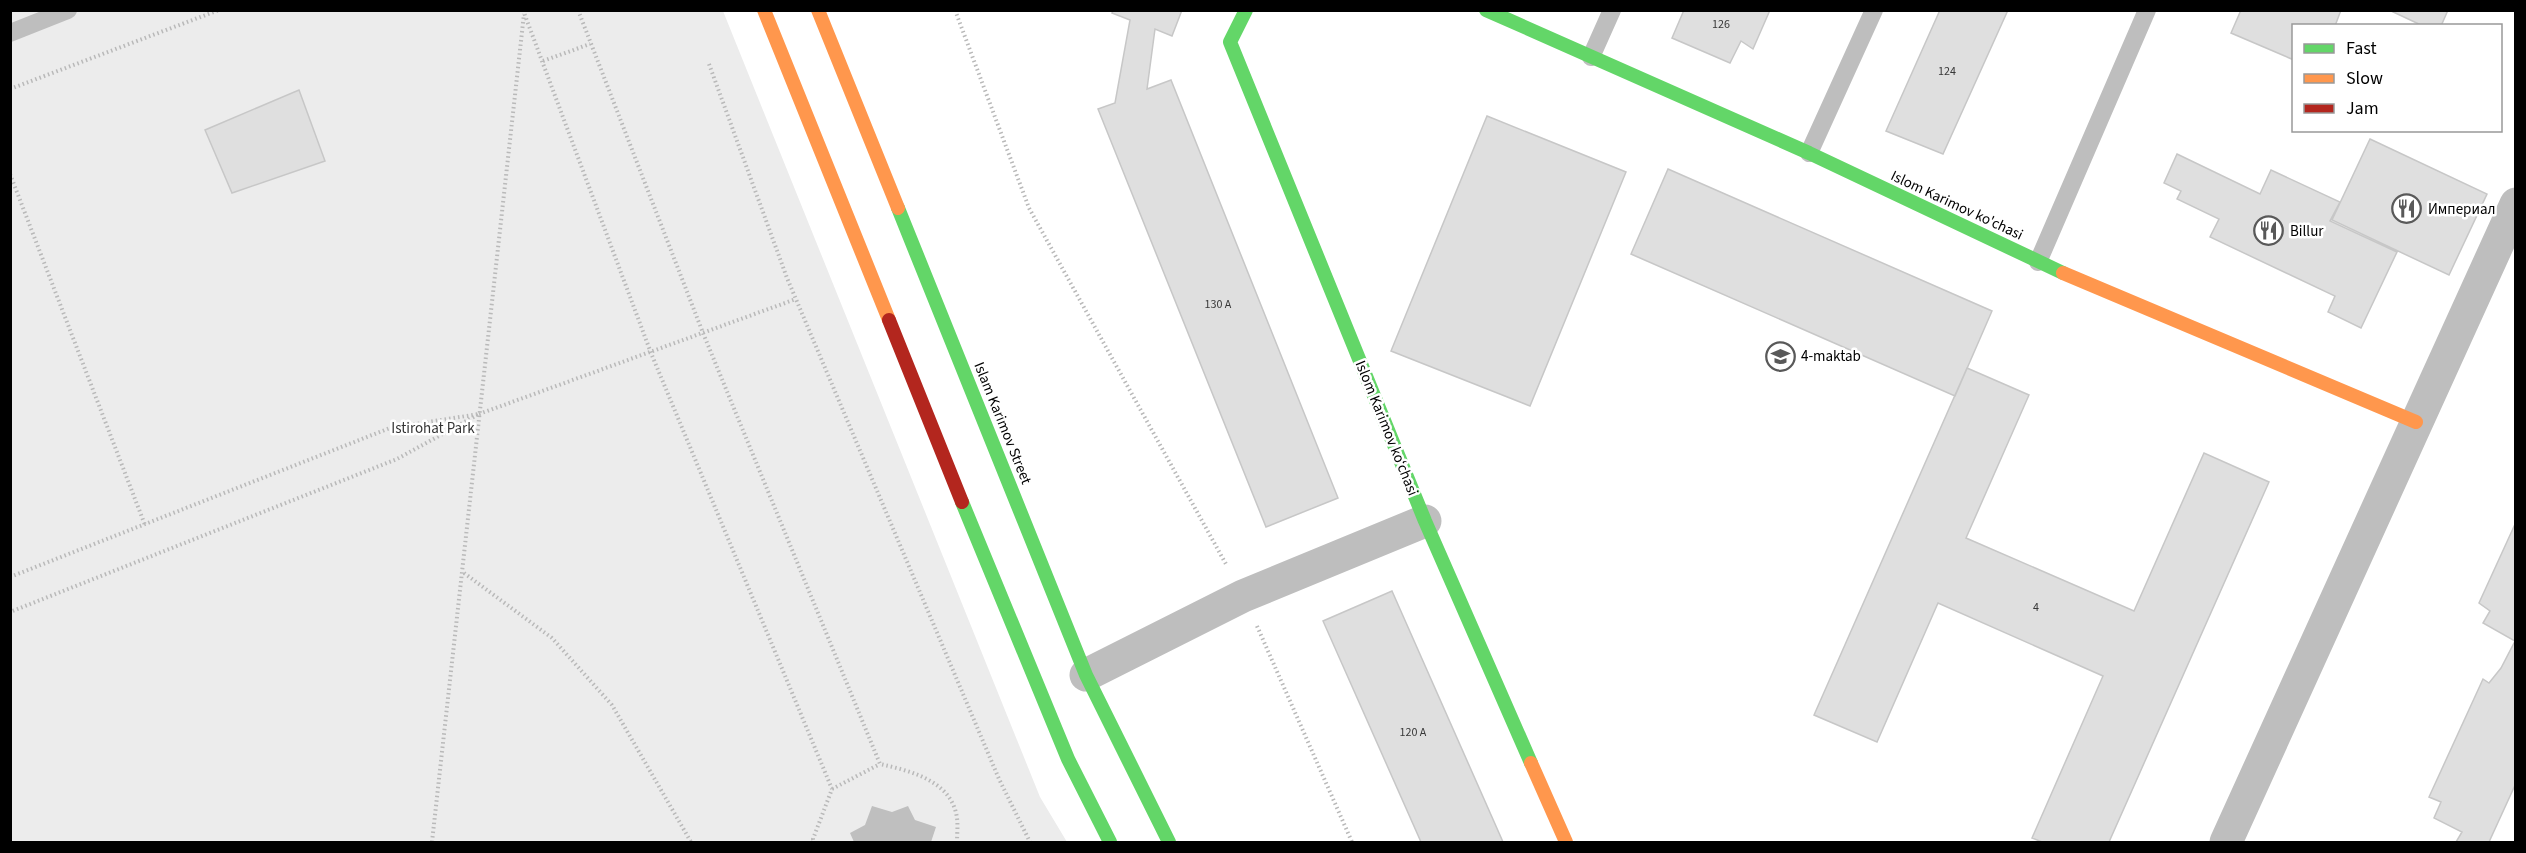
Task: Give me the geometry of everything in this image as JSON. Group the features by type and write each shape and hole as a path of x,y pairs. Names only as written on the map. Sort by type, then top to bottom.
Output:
{"street":[{"path":"764,10 999,594 1068,759 1110,843"},
{"name":"Islam Karimov Street","path":"818,10 1086,675 1170,843"},
{"name":"Islom Karimov ko‘chasi","path":"1246,10 1230,42 1425,521 1566,843"},
{"name":"Islom Karimov ko'chasi","path":"1486,10 1809,153 2038,262 2416,422"},
{"path":"2226,843 2516,204"},
{"path":"1086,675 1243,596 1425,521"}],"lane":[{"path":"10,33 69,10"},
{"path":"1591,57 1612,10"},
{"path":"1809,153 1874,10"},
{"path":"2038,262 2147,10"}],"path":[{"path":"10,89 219,10"},
{"path":"578,10 703,333 880,764"},
{"path":"955,10 1029,208 1243,596 1352,843"},
{"path":"524,12 651,353 832,789"},
{"path":"432,843 464,573 479,414 524,12"},
{"path":"543,62 590,44"},
{"path":"709,64 796,299 994,768 1030,843"},
{"path":"10,174 145,525"},
{"path":"10,612 397,459 479,414 796,299"},
{"path":"10,577 390,428 479,414"},
{"path":"464,573 552,638 612,705 691,843"},
{"path":"814,843 813,839 832,789 880,764 911,771 945,790 957,817 957,843"}],"green space":[{"name":"Istirohat Park","path":"10,11 723,11 1040,797 1067,842 11,842"}],"shaded area":[{"path":"872,806 892,812 908,806 915,820 936,827 931,842 854,842 850,833 865,825"}],"building":[{"path":"1113,10 1182,10 1172,36 1155,29 1147,89 1171,80 1338,498 1266,527 1098,109 1115,103 1130,20 1112,13"},
{"path":"1684,10 1770,10 1753,49 1741,41 1730,63 1672,38"},
{"path":"1940,10 2008,10 1943,154 1886,131"},
{"path":"2241,10 2341,10 2336,24 2292,24 2292,59 2231,33"},
{"path":"2389,10 2448,10 2442,24 2419,24"},
{"path":"299,90 325,161 232,193 205,130"},
{"path":"1487,116 1626,172 1530,406 1391,351"},
{"path":"2370,139 2487,194 2449,275 2332,220"},
{"path":"2177,154 2260,194 2271,170 2340,202 2330,221 2397,252 2361,328 2328,312 2335,296 2210,237 2219,219 2177,199 2181,191 2164,183"},
{"path":"1668,169 1992,311 1955,396 1631,254"},
{"path":"1967,368 2029,395 1966,538 2134,611 2204,453 2269,482 2109,842 2042,842 2032,838 2103,676 1938,603 1877,742 1814,715"},
{"path":"2516,522 2516,783 2489,842 2456,842 2462,832 2434,818 2441,802 2429,797 2483,679 2489,683 2501,668 2515,641 2483,623 2490,611 2479,603"},
{"path":"1392,591 1503,842 1421,842 1323,621"}],"traffic: fast":[{"path":"1246,10 1230,42 1425,521 1531,763"},
{"path":"1486,10 1809,153 2063,273"},
{"path":"898,208 1086,675 1169,842"},
{"path":"962,502 1068,759 1110,842"}],"traffic: slow":[{"path":"764,10 889,320"},
{"path":"818,10 898,208"},
{"path":"2063,273 2416,422"},
{"path":"1531,763 1566,842"}],"traffic: jam":[{"path":"889,320 962,502"}],"place":[{"name":"Империал","path":"2407,209"},
{"name":"Billur","path":"2269,231"},
{"name":"4-maktab","path":"1780,356"}]}
